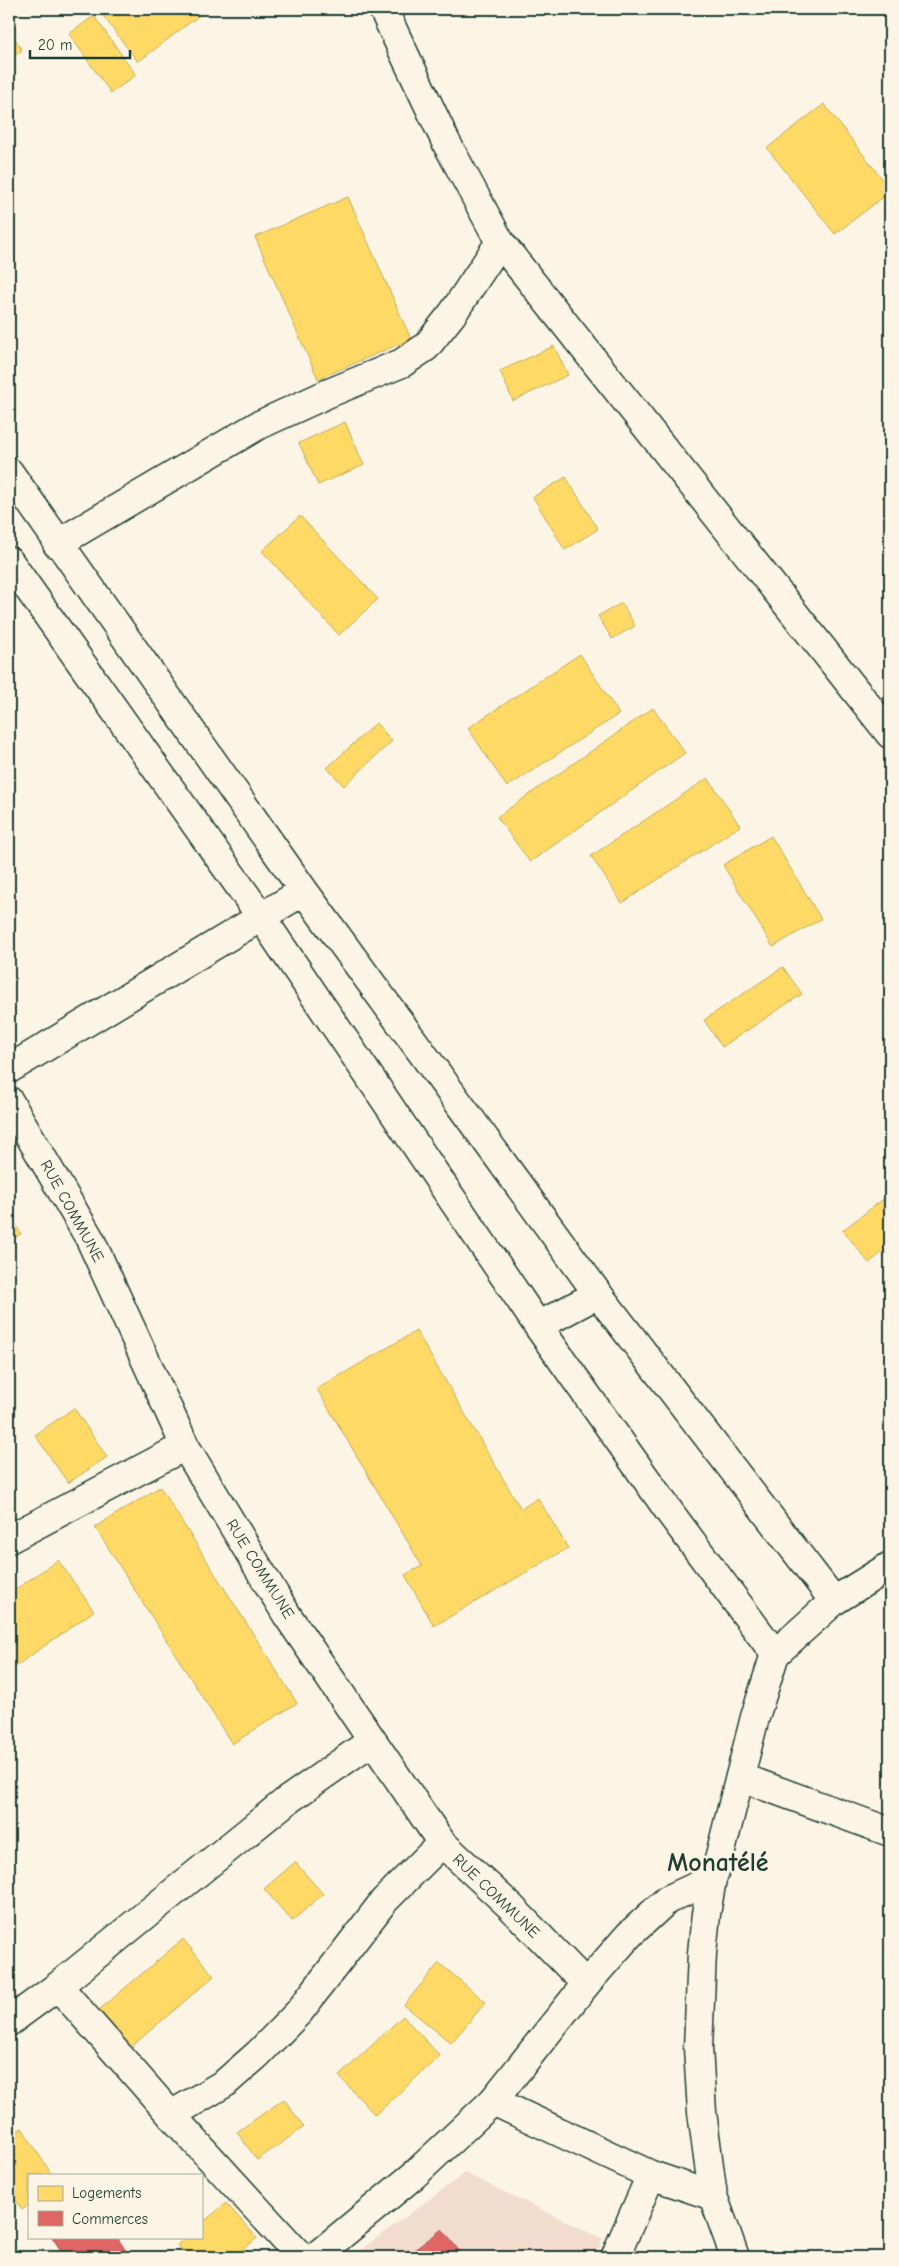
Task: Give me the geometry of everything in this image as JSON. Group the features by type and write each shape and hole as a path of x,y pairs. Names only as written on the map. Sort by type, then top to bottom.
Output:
{"street":[{"path":"383,9 446,142 500,242 890,734"},
{"path":"57,544 257,426 329,393 402,363 426,347 453,313 500,242"},
{"path":"9,472 57,544 304,891 598,1294 834,1601"},
{"path":"9,561 262,918 538,1326 671,1514 775,1654"},
{"path":"9,1070 304,891"},
{"name":"RUE COMMUNE","path":"9,1102 90,1239 185,1446 288,1615 442,1843 511,1908 586,1984"},
{"path":"538,1326 598,1294"},
{"path":"9,1539 185,1446"},
{"path":"735,2257 713,2196 702,2112 698,2048 702,1953 715,1871 755,1717 775,1654 834,1601 890,1566"},
{"path":"9,2022 58,1986 285,1802 372,1741"},
{"path":"740,1777 890,1832"},
{"path":"172,2115 224,2083 258,2054 298,2012 384,1901 442,1843"},
{"path":"315,2257 414,2175 494,2101 586,1984 629,1935 668,1900 715,1871"},
{"path":"58,1986 301,2257"},
{"path":"494,2101 652,2175 713,2196"},
{"path":"616,2257 652,2175"}],"shaded area":[{"path":"465,2173 603,2239 595,2257 351,2257"}],"building: Logements":[{"path":"98,9 203,9 205,11 138,62"},
{"path":"94,16 136,75 111,93 69,34"},
{"path":"9,29 22,50 9,60"},
{"path":"824,104 890,189 890,192 835,234 767,148"},
{"path":"348,197 411,339 318,379 255,237"},
{"path":"554,346 568,375 513,401 500,371"},
{"path":"345,422 364,465 318,485 299,443"},
{"path":"566,477 598,529 565,550 533,497"},
{"path":"890,491 890,507 882,497"},
{"path":"300,516 378,599 339,635 262,551"},
{"path":"622,603 635,626 612,639 598,616"},
{"path":"580,654 619,714 507,787 468,728"},
{"path":"653,708 685,753 530,862 497,817"},
{"path":"376,723 392,741 344,786 327,768"},
{"path":"708,778 740,826 622,903 591,856"},
{"path":"771,836 821,919 773,947 723,865"},
{"path":"783,967 802,994 722,1047 704,1020"},
{"path":"890,1194 890,1246 869,1263 843,1230"},
{"path":"9,1213 21,1234 9,1241"},
{"path":"416,1331 521,1509 538,1498 568,1548 434,1626 405,1575 422,1566 317,1389"},
{"path":"74,1408 107,1457 68,1483 35,1435"},
{"path":"160,1487 297,1703 232,1744 95,1527"},
{"path":"58,1560 94,1611 9,1671 9,1594"},
{"path":"295,1862 323,1894 292,1921 264,1889"},
{"path":"183,1939 214,1976 131,2047 99,2010"},
{"path":"439,1963 486,2002 451,2043 404,2005"},
{"path":"403,2016 440,2056 375,2115 339,2076"},
{"path":"284,2099 304,2127 257,2160 237,2132"},
{"path":"22,2128 51,2174 28,2174 28,2206 22,2210 9,2189 9,2136"},
{"path":"226,2203 257,2238 234,2257 188,2257 177,2245 185,2238 202,2238 202,2223"}],"building: Commerces":[{"path":"442,2229 464,2257 405,2257"},
{"path":"53,2238 118,2238 130,2257 65,2257"}],"district":[{"name":"Monatélé","path":"718,1863"}]}
